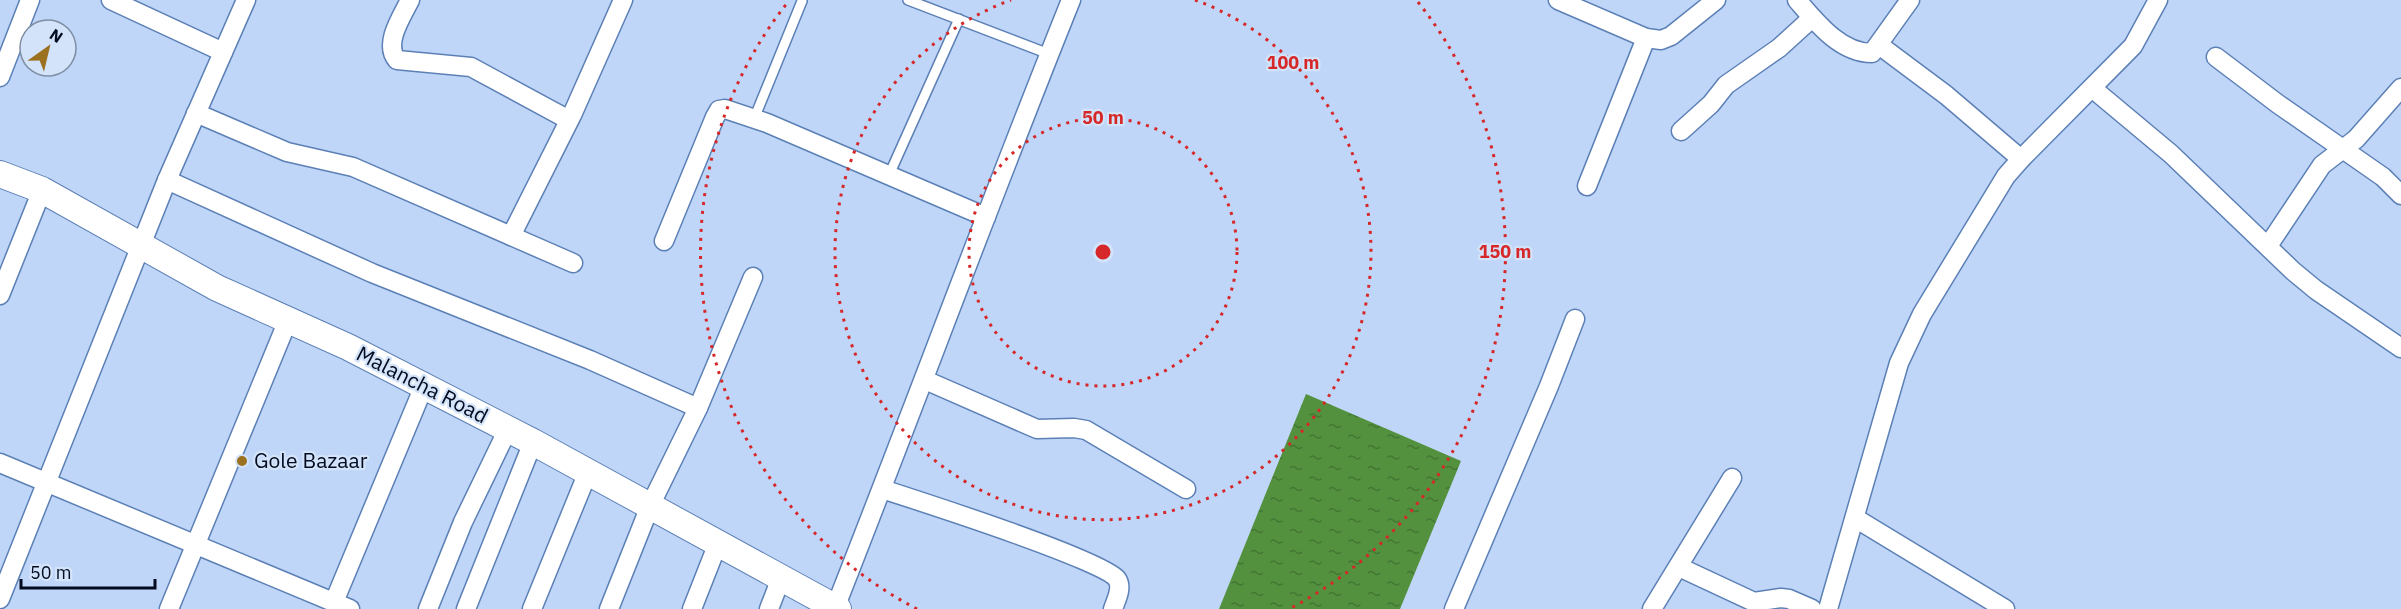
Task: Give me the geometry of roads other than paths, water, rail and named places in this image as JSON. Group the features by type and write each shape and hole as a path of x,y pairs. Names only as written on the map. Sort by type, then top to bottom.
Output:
{"main road":[{"name":"Malancha Road","path":"0,174 42,190 218,288 348,347 508,429 837,608"}],"street":[{"path":"0,77 30,0"},
{"path":"111,0 223,52"},
{"path":"0,599 166,180 246,0"},
{"path":"410,0 397,27 392,45 394,56 398,60 471,67 569,120"},
{"path":"511,236 569,120 623,0"},
{"path":"837,608 1071,0"},
{"path":"1558,0 1646,38 1661,40 1671,36 1716,0"},
{"path":"1797,0 1831,36 1861,53 1872,53 1880,45 1910,0"},
{"path":"1828,609 1894,380 1919,320 2006,176 2133,46 2158,0"},
{"path":"1681,131 1711,104 1726,85 1779,48 1812,18"},
{"path":"1587,186 1646,38"},
{"path":"1880,45 1946,95 2021,159"},
{"path":"2216,57 2383,177 2401,195"},
{"path":"2092,88 2171,154 2316,290 2401,348"},
{"path":"2268,246 2322,165 2356,139 2401,88"},
{"path":"664,241 719,110 725,109 754,119 986,217"},
{"path":"196,113 288,152 352,167 573,262"},
{"path":"166,180 372,273 590,360 698,408"},
{"path":"0,295 42,190"},
{"path":"609,609 650,506 698,408 753,277"},
{"path":"1454,609 1550,386 1575,319"},
{"path":"170,609 288,320"},
{"path":"925,380 1037,429 1086,430 1186,489"},
{"path":"0,463 197,544 333,605 424,386"},
{"path":"428,609 464,522 508,429"},
{"path":"466,609 533,442"},
{"path":"532,609 588,472"},
{"path":"1652,609 1732,478"},
{"path":"882,489 1058,550 1107,570 1116,577 1119,584 1118,596 1113,609"},
{"path":"1855,518 2005,609"},
{"path":"692,609 718,543"},
{"path":"1679,567 1754,602 1781,598 1812,609"},
{"path":"769,609 781,578"}],"lane":[{"path":"908,0 1049,54"},
{"path":"754,119 802,1"},
{"path":"890,176 959,19"}],"water":[{"path":"1306,394 1461,461 1400,609 1219,609"}],"place":[{"name":"Gole Bazaar","path":"242,461"}]}
